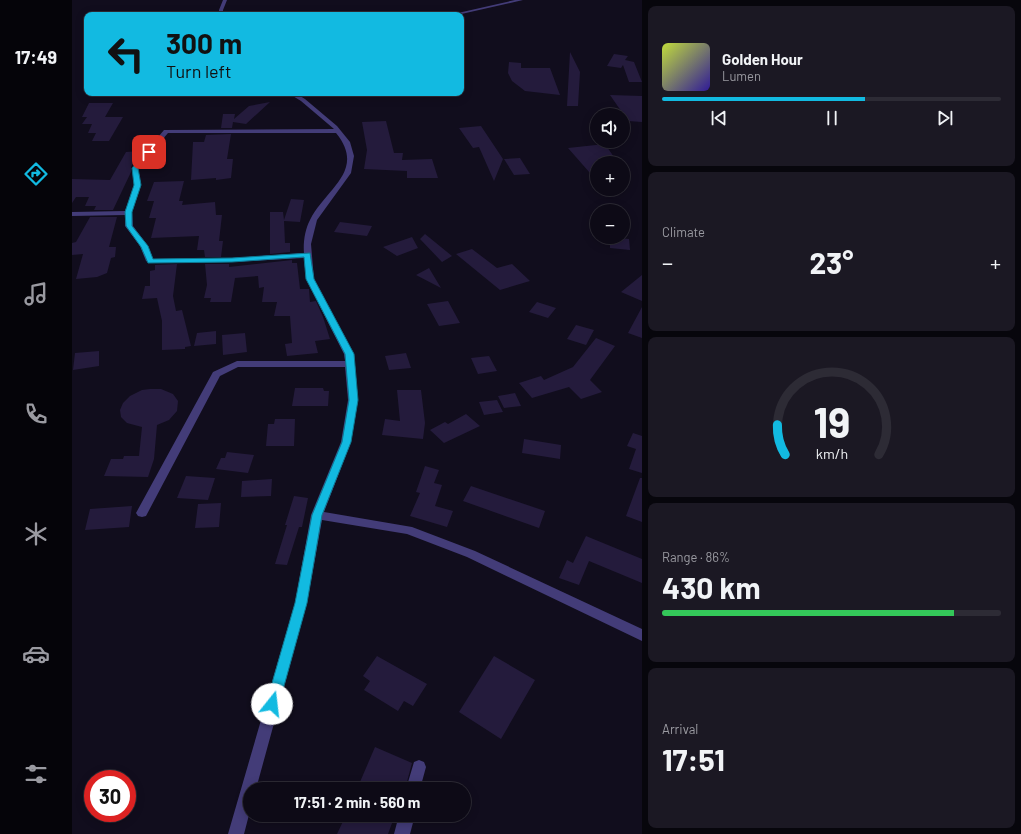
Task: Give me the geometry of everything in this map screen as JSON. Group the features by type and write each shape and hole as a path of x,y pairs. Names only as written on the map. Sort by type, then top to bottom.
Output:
{"street":[{"path":"221,12 225,0"},
{"path":"464,12 521,0"},
{"path":"236,834 301,603 317,515 346,442 353,400 349,354 310,279 306,244 313,220 348,173 351,156 347,142 338,130 304,100 297,96"},
{"path":"308,255 232,260 150,261 144,246 129,226 128,213 138,185 135,168 166,131 338,130"},
{"path":"72,214 128,213"},
{"path":"142,513 216,374 238,364 350,364"},
{"path":"317,515 408,530 471,554 642,634"},
{"path":"415,782 419,767"},
{"path":"402,834 405,822"}],"building":[{"path":"570,52 580,72 578,106 567,106"},
{"path":"614,54 628,56 625,60 634,62 642,82 629,82 623,65 621,68 607,66"},
{"path":"509,62 521,63 521,68 550,68 560,95 525,91 512,81 508,73"},
{"path":"610,95 642,96 642,122 630,121 630,108 619,108"},
{"path":"270,102 246,124 233,122 232,128 221,128 223,114 235,114 234,119 249,106"},
{"path":"89,103 113,103 105,117 123,117 109,141 92,141 96,133 88,133 92,124 82,124 87,117 82,117"},
{"path":"386,121 394,153 403,153 402,160 432,159 438,178 407,178 407,171 364,169 367,150 362,122"},
{"path":"481,126 503,159 494,181 479,147 473,148 459,128"},
{"path":"231,134 227,159 233,159 231,178 216,180 216,178 191,180 193,142 204,142 206,135"},
{"path":"590,146 590,148 608,148 613,156 590,156 590,173 568,148"},
{"path":"140,151 131,167 131,172 113,210 94,210 96,206 85,206 89,197 76,197 72,203 72,179 110,180 126,152"},
{"path":"520,158 530,174 514,175 504,159"},
{"path":"184,181 179,201 183,201 182,205 215,202 216,215 222,215 219,241 223,241 221,257 205,257 204,250 197,250 199,236 151,238 156,218 149,218 154,201 147,201 154,182"},
{"path":"291,199 304,200 300,222 284,221 285,243 290,243 290,252 270,254 270,212 283,212 284,220"},
{"path":"90,217 117,217 109,247 116,247 115,257 111,258 107,273 97,277 76,279 83,254 72,255 72,243 76,242"},
{"path":"340,222 372,226 367,236 334,232"},
{"path":"425,234 452,256 442,262 420,239"},
{"path":"412,237 418,248 397,256 383,247"},
{"path":"610,244 629,244 630,250 610,248"},
{"path":"472,249 497,268 512,264 530,281 500,290 456,254"},
{"path":"292,260 292,263 297,263 300,289 309,289 310,302 316,301 330,339 315,341 318,353 287,356 285,344 292,343 290,316 274,316 277,302 262,302 264,287 259,288 258,276 235,278 231,302 210,302 211,298 204,298 207,285 205,264 229,264 229,267"},
{"path":"177,264 173,296 176,311 182,310 191,346 185,347 185,349 162,350 162,321 157,298 142,299 145,286 150,286 150,271 155,270 155,265"},
{"path":"429,268 441,288 416,275"},
{"path":"642,275 642,301 621,292"},
{"path":"448,301 460,323 439,326 427,304"},
{"path":"537,302 556,308 548,318 529,312"},
{"path":"642,307 642,338 628,333"},
{"path":"576,325 594,330 586,345 567,339"},
{"path":"216,331 216,344 194,346 197,333"},
{"path":"245,333 247,352 223,355 222,335"},
{"path":"596,338 615,346 590,380 602,392 581,399 569,387 532,398 519,383 541,376 544,380 573,367"},
{"path":"99,351 99,366 73,370 75,353"},
{"path":"406,353 411,368 389,370 385,356"},
{"path":"489,356 497,371 478,374 471,358"},
{"path":"295,388 323,388 324,391 329,391 328,406 292,406"},
{"path":"161,389 173,394 178,401 177,411 169,420 157,425 154,459 148,477 104,476 111,459 123,459 124,456 139,456 142,427 127,423 121,417 120,410 123,403 130,396 142,390"},
{"path":"397,390 421,390 425,423 423,439 382,435 385,419 400,421"},
{"path":"515,393 521,406 504,408 498,396"},
{"path":"497,400 503,412 484,415 479,402"},
{"path":"466,414 480,426 444,443 430,430 445,422 448,424"},
{"path":"275,419 295,419 294,446 266,446 268,424 274,424"},
{"path":"633,433 642,436 642,473 629,469 636,449 627,446"},
{"path":"524,439 561,445 560,459 522,453"},
{"path":"227,452 254,455 248,473 216,469 221,458 225,458"},
{"path":"425,466 439,470 434,483 442,485 435,506 453,511 447,527 410,516 420,493 416,492"},
{"path":"186,476 215,478 208,500 177,498"},
{"path":"640,478 642,478 642,522 626,516"},
{"path":"272,479 271,496 241,497 242,481"},
{"path":"471,486 545,511 539,528 463,501"},
{"path":"294,496 308,498 302,527 299,527 287,565 275,564 287,525 285,525"},
{"path":"221,503 219,527 195,528 198,504"},
{"path":"132,506 129,527 85,530 90,509"},
{"path":"586,536 642,559 642,583 589,561 579,585 559,578 567,560 573,563"},
{"path":"377,656 427,684 413,706 404,701 398,711 364,690 370,681 363,676"},
{"path":"494,656 535,680 501,739 459,712"},
{"path":"375,747 412,763 407,782 360,782"},
{"path":"343,822 392,822 388,834 337,834"}],"route":[{"path":"149,152 141,163 135,168 138,185 128,212 129,226 144,246 150,261 185,262 308,255 310,279 349,354 353,400 346,442 317,515 301,603 272,704"}]}
